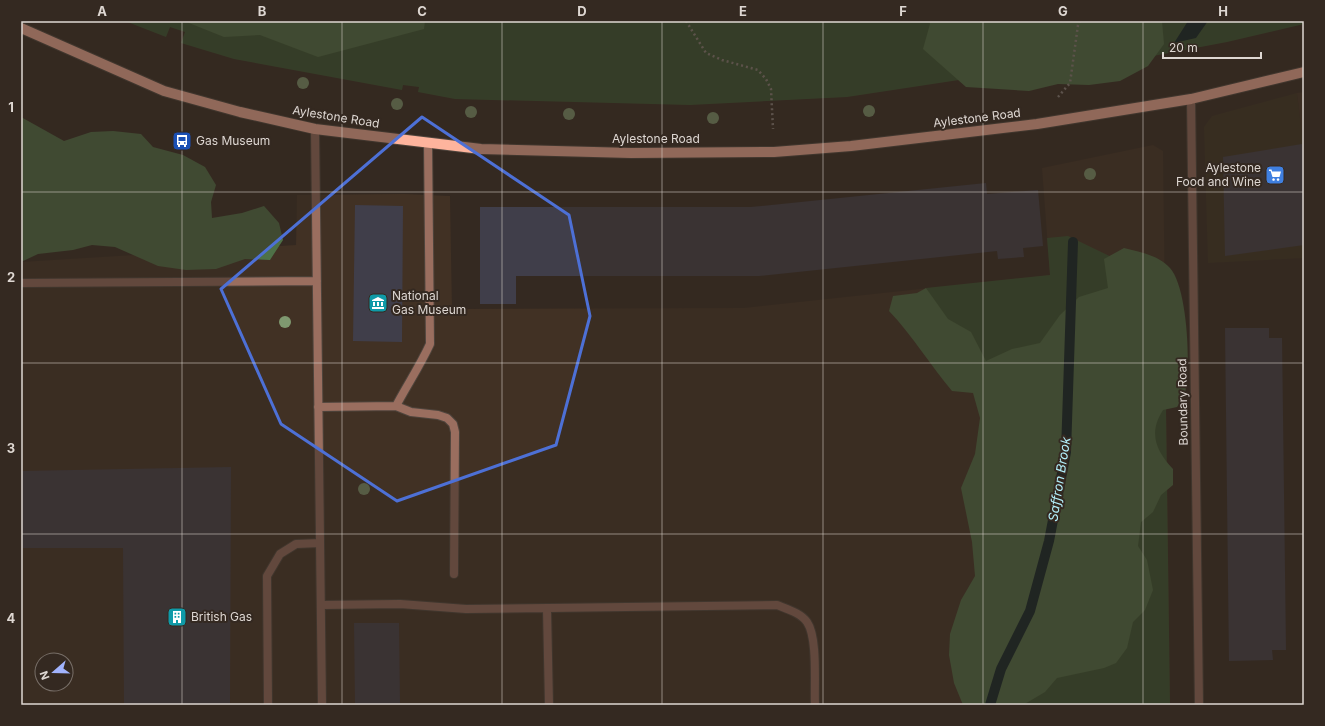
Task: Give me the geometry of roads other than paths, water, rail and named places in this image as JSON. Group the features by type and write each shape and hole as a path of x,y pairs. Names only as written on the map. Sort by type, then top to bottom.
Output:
{"main road":[{"name":"Aylestone Road","path":"21,28 164,91 240,112 315,129 428,144 481,149 631,153 774,152 945,136 1037,124 1191,98 1304,72"}],"street":[{"name":"Boundary Road","path":"1191,98 1199,705"},
{"path":"315,129 322,705"},
{"path":"396,406 408,383 422,362 430,344 428,144"},
{"path":"21,283 317,281"},
{"path":"318,407 396,406 419,414 438,415 447,418 453,424 455,432 454,574"},
{"path":"268,705 267,576 280,554 296,544 320,544"},
{"path":"321,606 400,604 466,609 547,609 777,605 793,611 807,621 814,644 815,705"},
{"path":"547,609 548,705"}],"water":[{"path":"1188,21 1208,21 1196,38 1174,43"}],"waterway":[{"name":"Saffron Brook","path":"990,705 1001,669 1030,611 1049,541 1066,452 1073,242"}],"place":[{"name":"Gas Museum","path":"182,141"},
{"name":"Aylestone Food and Wine","path":"1275,175"},
{"name":"National Gas Museum","path":"378,303"},
{"name":"British Gas","path":"177,617"}]}
